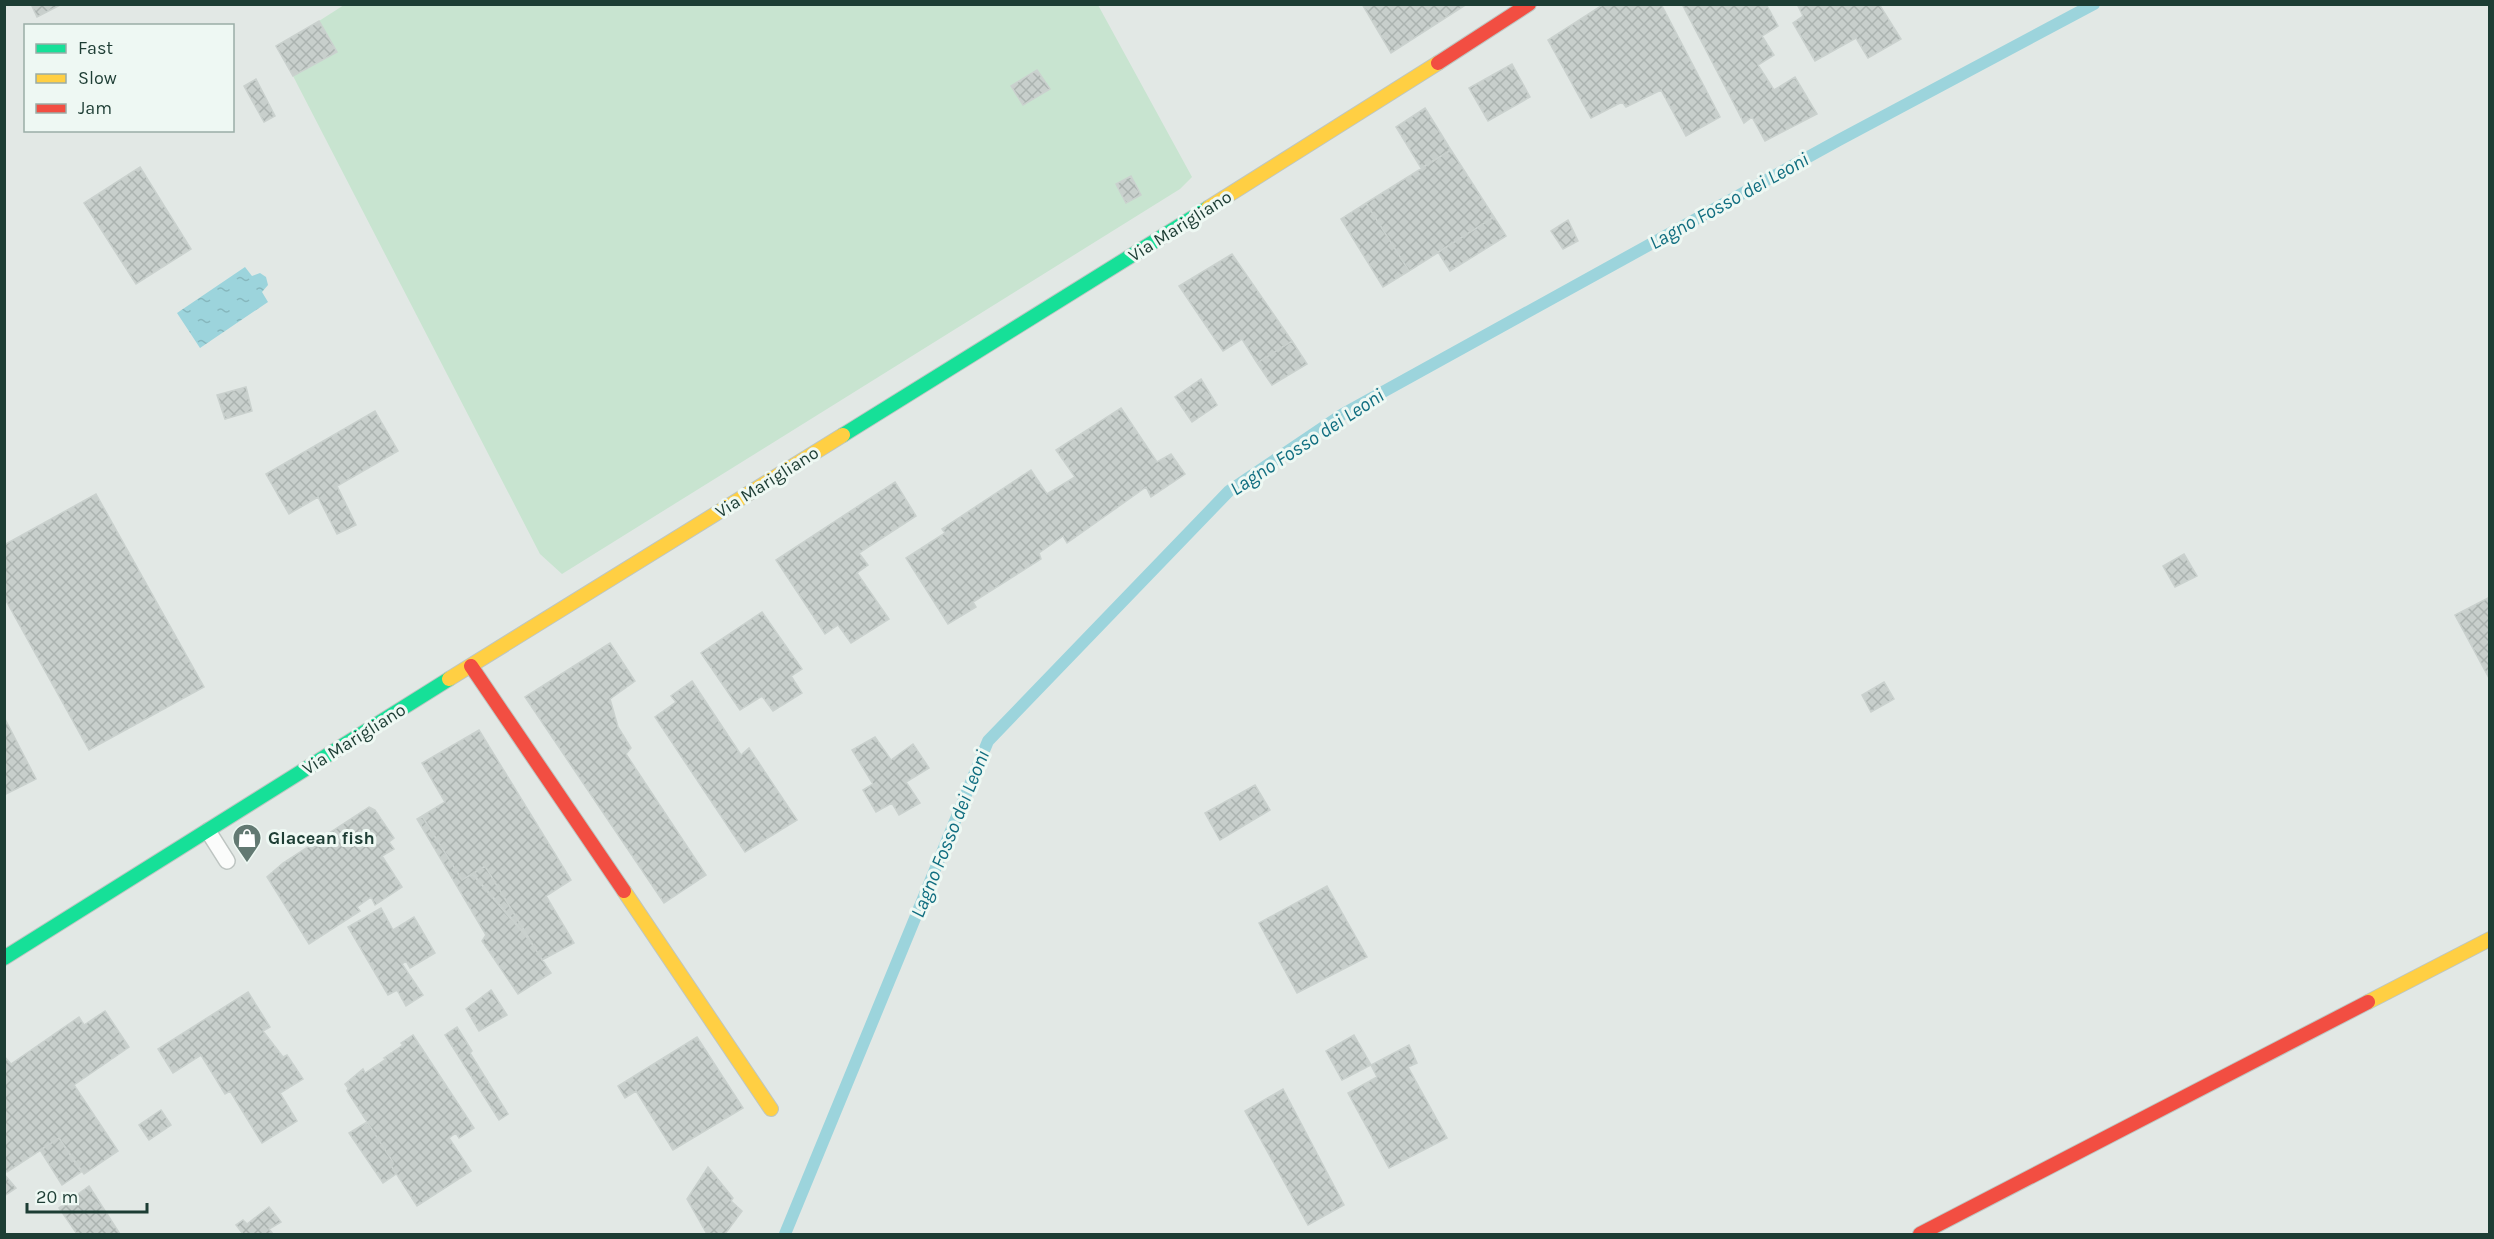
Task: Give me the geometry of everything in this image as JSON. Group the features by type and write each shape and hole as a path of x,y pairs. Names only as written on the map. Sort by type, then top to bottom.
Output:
{"street":[{"name":"Via Marigliano","path":"4,958 1333,131 1528,4"},
{"path":"471,666 771,1109"},
{"path":"1920,1234 2490,939"}],"lane":[{"path":"208,831 227,861"}],"green space":[{"path":"344,5 1098,5 1192,177 1180,189 562,574 540,554 293,76 337,52 319,21"}],"water":[{"path":"245,267 252,276 260,273 266,277 268,285 262,292 268,302 200,348 177,313"}],"building":[{"path":"31,4 62,4 37,17"},
{"path":"1362,4 1467,4 1391,53"},
{"path":"1604,4 1661,4 1720,117 1686,136 1661,90 1626,107 1622,102 1591,118 1548,40"},
{"path":"1682,4 1766,4 1778,26 1762,36 1774,55 1758,65 1774,90 1795,77 1817,114 1765,141 1752,117 1744,123"},
{"path":"1797,4 1879,4 1901,39 1868,58 1856,38 1815,61 1793,23 1803,16"},
{"path":"319,21 337,52 293,76 276,46"},
{"path":"1512,64 1530,97 1488,121 1469,88"},
{"path":"1037,70 1050,89 1023,105 1011,86"},
{"path":"256,79 275,116 264,122 244,86"},
{"path":"1425,108 1451,150 1421,168 1396,127"},
{"path":"1451,150 1494,217 1409,271 1366,203"},
{"path":"140,167 191,249 136,284 84,203"},
{"path":"1131,176 1141,195 1126,203 1116,184"},
{"path":"1366,203 1409,271 1383,287 1341,219"},
{"path":"1494,217 1506,236 1450,271 1438,252"},
{"path":"1568,220 1578,241 1563,249 1551,231"},
{"path":"1232,254 1292,341 1257,363 1242,339 1223,351 1179,286"},
{"path":"1292,341 1307,364 1272,385 1257,363"},
{"path":"1201,379 1217,405 1192,422 1175,397"},
{"path":"246,387 252,411 225,419 217,395"},
{"path":"1121,408 1157,462 1171,454 1185,474 1151,497 1146,487 1067,543 1063,536 1039,553 1041,559 973,602 976,607 948,624 906,558 945,533 942,529 1031,470 1047,494 1075,477 1056,450"},
{"path":"375,411 398,451 337,486 356,525 337,534 318,497 289,514 266,474"},
{"path":"895,482 916,516 859,553 868,565 857,573 889,619 851,643 838,625 825,634 776,560"},
{"path":"96,494 204,687 89,750 4,597 4,545"},
{"path":"2184,554 2197,576 2175,587 2163,566"},
{"path":"2490,597 2490,680 2455,615"},
{"path":"762,612 802,669 791,676 802,693 773,711 762,696 740,710 701,653"},
{"path":"610,643 635,681 610,699 618,727 631,748 626,754 706,875 664,903 525,697"},
{"path":"692,681 741,755 749,748 797,820 745,852 655,717 676,702 671,696"},
{"path":"1884,682 1894,699 1871,712 1862,695"},
{"path":"4,717 36,779 4,795"},
{"path":"479,730 571,880 546,896 574,943 542,960 485,866 462,880 422,816 445,802 422,763"},
{"path":"875,737 891,760 913,744 929,768 906,782 920,803 899,815 892,803 876,812 863,790 873,784 852,750"},
{"path":"1255,785 1270,810 1220,840 1205,813"},
{"path":"369,807 375,810 394,838 389,842 394,849 382,856 402,887 375,905 371,897 357,907 360,911 309,944 267,877 283,863"},
{"path":"422,816 462,880 472,874 530,941 551,973 518,994 482,941 486,935 417,819"},
{"path":"485,866 529,938 473,874"},
{"path":"472,874 473,874 530,940"},
{"path":"1327,886 1367,957 1297,993 1259,923"},
{"path":"381,908 393,930 414,917 435,953 410,968 406,961 402,964 423,995 406,1006 397,990 388,995 348,927"},
{"path":"491,990 507,1015 479,1031 466,1009"},
{"path":"248,992 270,1027 263,1031 283,1057 287,1055 303,1079 280,1093 297,1121 262,1143 230,1091 225,1094 201,1055 173,1073 158,1049"},
{"path":"105,1011 129,1047 74,1085 118,1151 84,1174 59,1138 7,1172 4,1168 4,1056 11,1064 79,1017 84,1025"},
{"path":"457,1027 472,1051 470,1053 508,1114 499,1120 445,1035"},
{"path":"413,1035 474,1128 459,1138 456,1133 449,1138 471,1171 417,1206 390,1164 393,1162 347,1091 345,1084 363,1069 365,1073 386,1059 384,1058"},
{"path":"1354,1035 1371,1065 1342,1080 1326,1051"},
{"path":"697,1037 743,1108 673,1150 636,1091 625,1098 618,1086"},
{"path":"1409,1045 1417,1063 1408,1067 1447,1138 1389,1168 1348,1093 1377,1077 1371,1065"},
{"path":"1283,1089 1344,1205 1308,1225 1245,1111"},
{"path":"161,1110 171,1125 149,1140 139,1125"},
{"path":"367,1122 393,1162 390,1164 396,1174 383,1183 349,1133"},
{"path":"59,1138 81,1172 62,1185 40,1150"},
{"path":"708,1167 733,1198 731,1201 742,1211 725,1234 707,1234 687,1199"},
{"path":"4,1174 16,1188 4,1196"},
{"path":"89,1186 120,1234 77,1234 59,1208"},
{"path":"269,1207 281,1222 269,1229 273,1234 243,1234 236,1225 243,1220 247,1224"}],"waterway":[{"name":"Lagno Fosso dei Leoni","path":"785,1234 988,741 1229,491 1343,414 1839,140 2094,4"}],"traffic: fast":[{"path":"843,435 1208,208"},
{"path":"4,958 449,679"}],"traffic: slow":[{"path":"1208,208 1438,63"},
{"path":"449,679 843,435"},
{"path":"624,891 771,1109"},
{"path":"2368,1002 2490,939"}],"traffic: jam":[{"path":"1438,63 1529,4"},
{"path":"471,666 624,891"},
{"path":"1920,1234 2368,1002"}],"place":[{"name":"Glacean fish","path":"247,864"}]}
